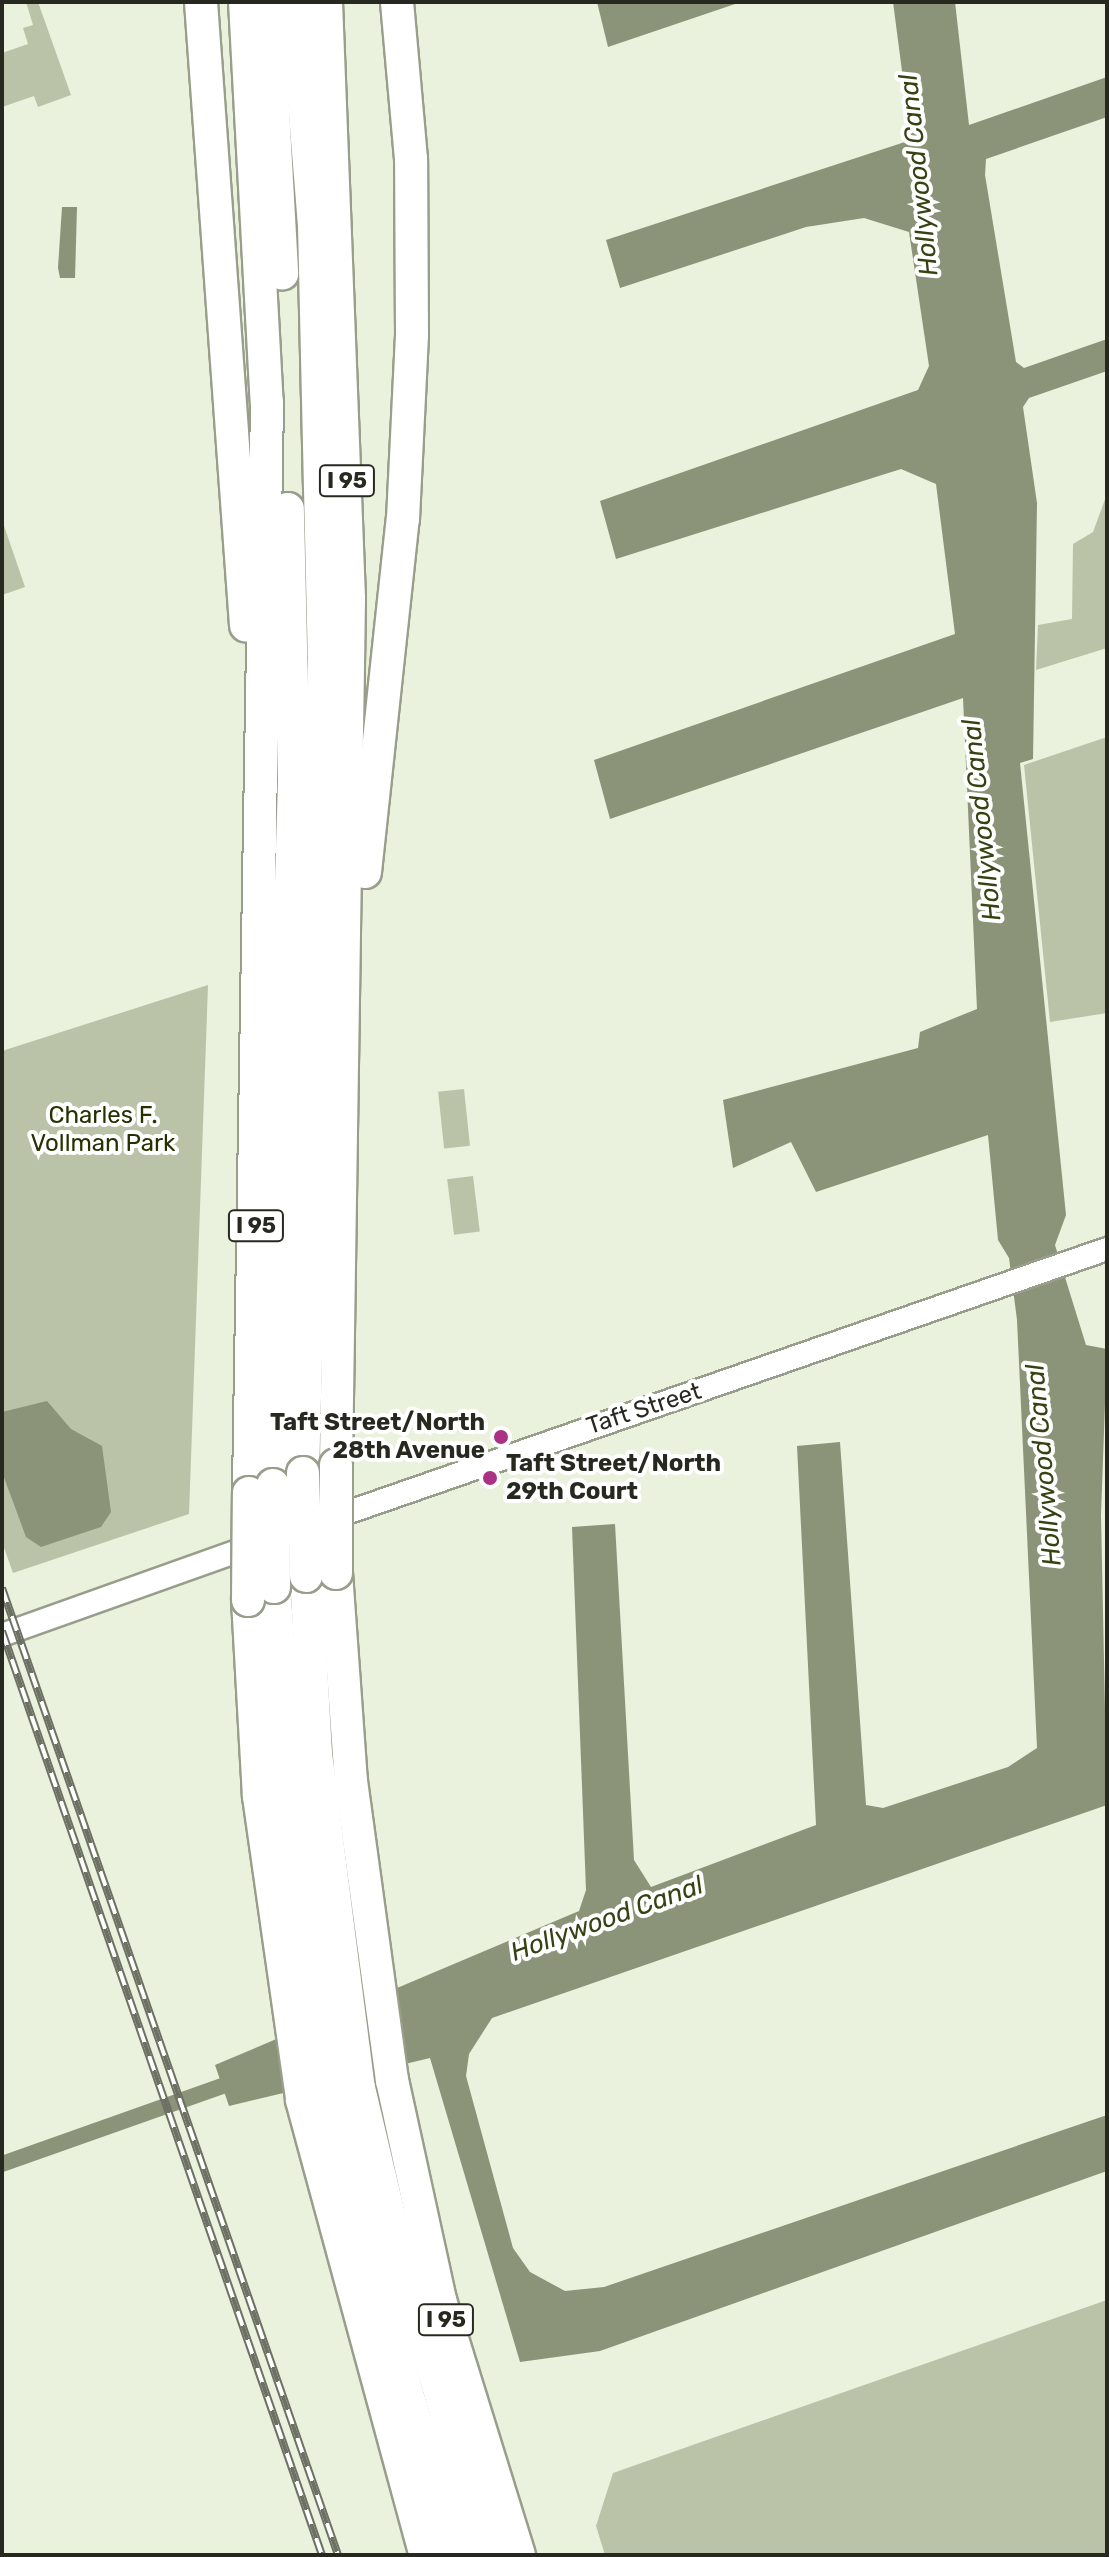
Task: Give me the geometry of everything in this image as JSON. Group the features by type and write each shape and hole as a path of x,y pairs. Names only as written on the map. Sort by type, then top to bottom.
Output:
{"highway":[{"path":"201,2 231,347 263,960"},
{"name":"I 95","path":"245,2 267,402 259,1796 318,2005 331,2095 426,2555"},
{"path":"261,1489 294,780 279,128 267,2"},
{"path":"296,2 314,224 324,656 303,1473 321,1574 316,1754 318,2005 331,2095 405,2387 458,2555"},
{"name":"I 95","path":"326,2 349,599 346,961 336,1465 321,1574 376,1985 392,2080 440,2300 519,2555"},
{"path":"346,961 364,881 403,519 411,159 397,2"},
{"path":"331,2095 398,2253 489,2555"}],"street":[{"name":"Taft Street","path":"2,1635 1107,1249"}],"green space":[{"path":"26,2 38,2 71,95 38,107 34,96 2,107 2,53 28,44 23,28 33,25"},
{"path":"1107,494 1107,648 1036,670 1038,625 1072,619 1073,544 1093,532"},
{"path":"2,520 25,587 2,595"},
{"path":"1107,737 1107,1013 1050,1022 1024,765"},
{"name":"Charles F. Vollman Park","path":"208,985 189,1514 13,1573 2,1542 2,1051"},
{"path":"464,1089 470,1146 444,1148 438,1092"},
{"path":"473,1176 480,1232 454,1235 447,1179"},
{"path":"1107,2300 1107,2555 605,2555 596,2526 613,2473"}],"water":[{"path":"597,2 741,2 608,47"},
{"path":"893,2 955,2 969,125 1107,77 1107,117 986,159 985,175 1016,362 1024,368 1107,339 1107,371 1029,398 1023,407 1037,503 1033,759 1020,763 1066,1215 1055,1245 1086,1345 1107,1349 1101,1515 1107,1805 492,2018 469,2054 466,2076 513,2248 530,2272 565,2291 604,2287 1107,2115 1107,2171 600,2351 520,2362 430,2058 229,2106 215,2065 579,1911 586,1890 572,1527 615,1524 634,1860 651,1887 816,1825 797,1446 840,1442 866,1805 883,1808 1008,1767 1037,1748 1017,1320 1009,1258 998,1240 988,1135 816,1192 791,1142 733,1168 723,1100 918,1048 920,1032 977,1009 963,698 610,819 594,760 955,634 936,484 901,469 616,559 600,501 918,390 929,366 909,232 864,218 806,227 620,288 606,240 911,140"},
{"path":"62,207 77,207 75,278 60,278 58,268"},
{"path":"47,1401 71,1429 102,1446 111,1512 101,1527 41,1547 26,1537 2,1472 2,1412"}],"waterway":[{"name":"Hollywood Canal","path":"2,2164 242,2079"}],"railway":[{"path":"2,1588 338,2555"},
{"path":"2,1631 322,2555"}],"place":[{"name":"Taft Street/North 28th Avenue","path":"501,1437"},
{"name":"Taft Street/North 29th Court","path":"490,1478"}]}
